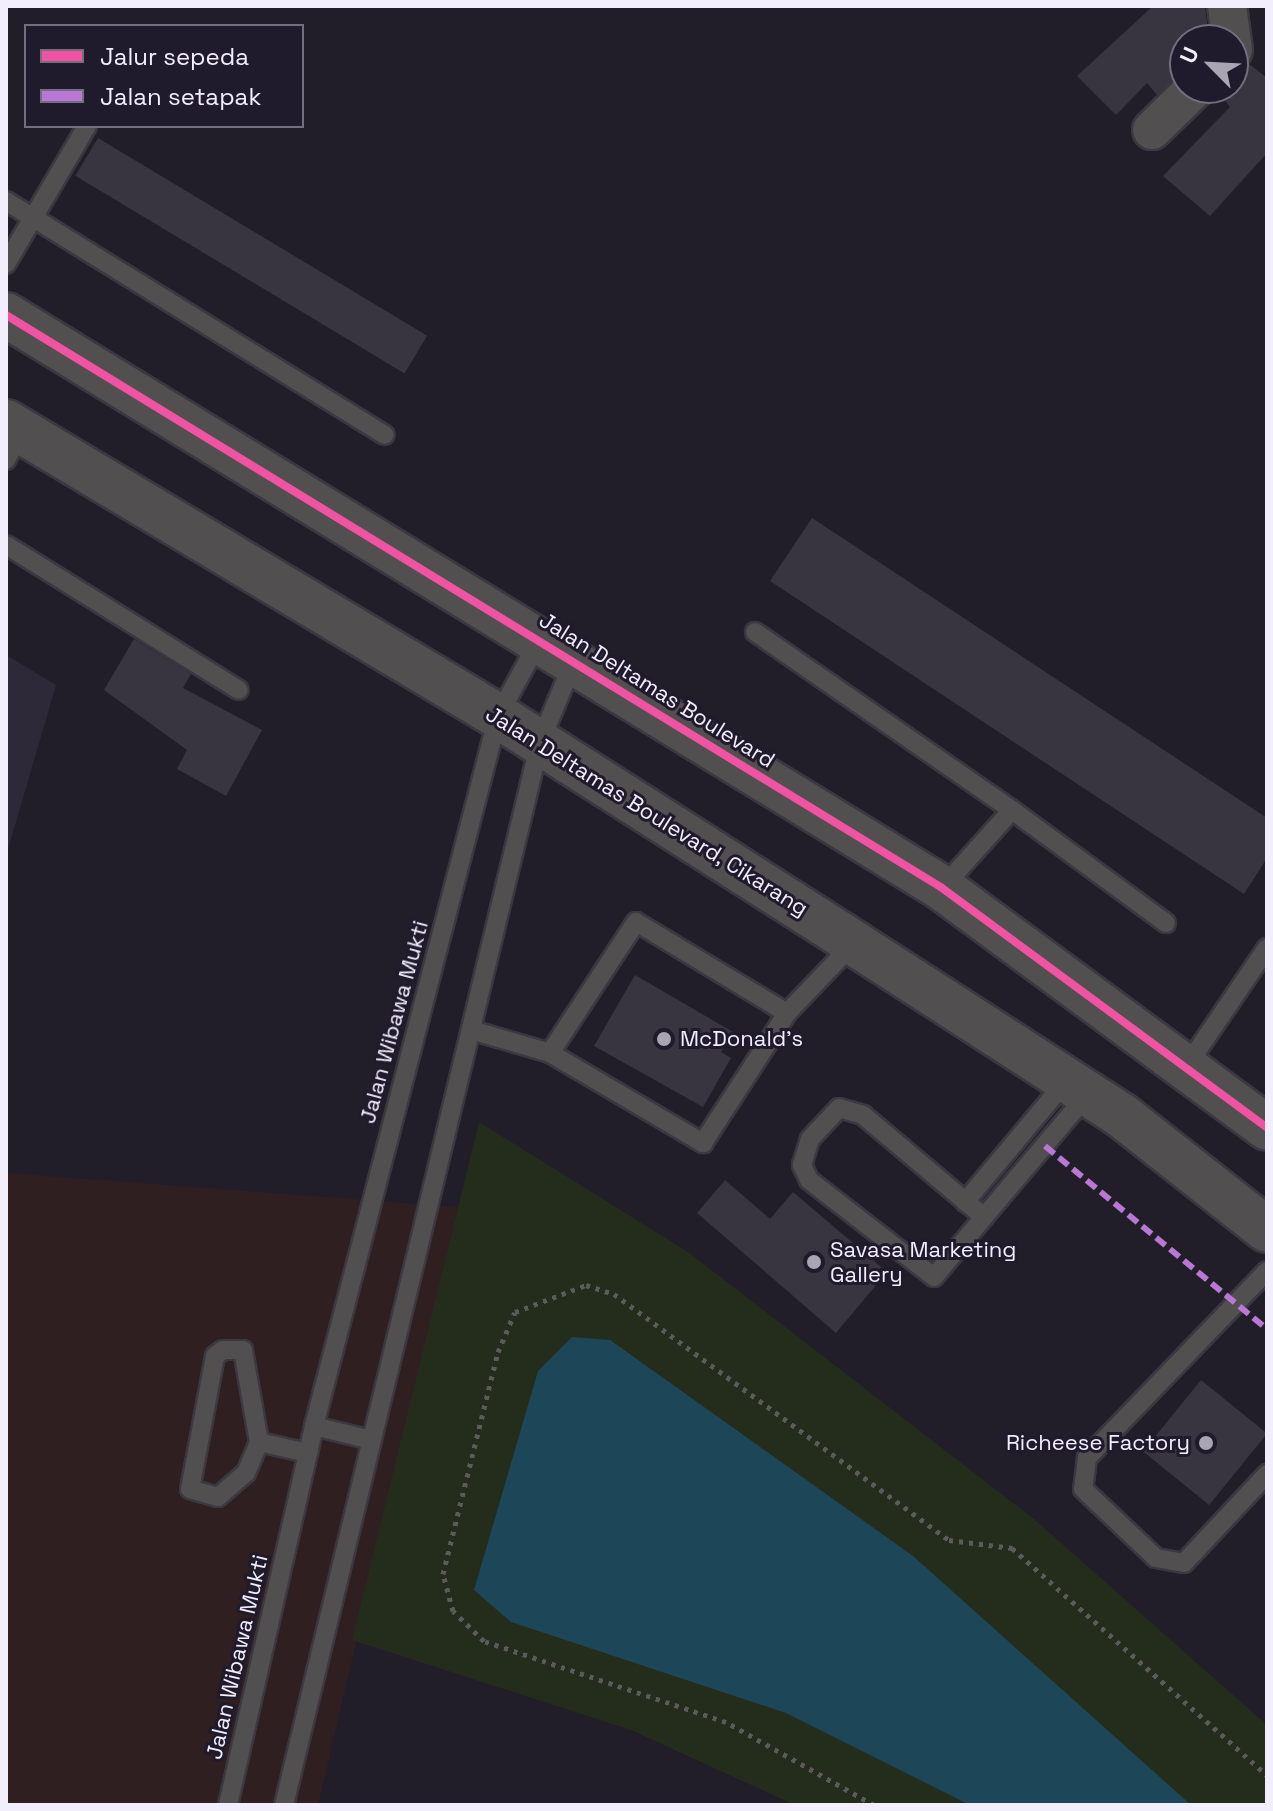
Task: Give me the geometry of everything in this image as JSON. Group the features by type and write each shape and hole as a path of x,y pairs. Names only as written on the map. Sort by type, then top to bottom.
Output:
{"street":[{"path":"1152,130 1179,104"},
{"name":"Jalan Deltamas Boulevard","path":"6,315 557,649 942,888 1267,1128"},
{"name":"Jalan Deltamas Boulevard, Cikarang","path":"11,438 540,742 1078,1087 1267,1230"}],"lane":[{"path":"6,264 86,128"},
{"path":"6,201 385,435"},
{"path":"6,545 239,690"},
{"path":"755,632 1012,810 1166,923"},
{"path":"284,1805 540,742 557,649"},
{"name":"Jalan Wibawa Mukti","path":"228,1805 314,1426 498,716 557,649"},
{"path":"942,888 1012,810"},
{"path":"550,1053 636,922 787,1013"},
{"path":"471,1030 550,1053 703,1143 787,1013 854,943"},
{"path":"1186,1067 1267,948"},
{"path":"965,1202 1078,1087"},
{"path":"984,1217 863,1115 839,1108 810,1139 802,1165 809,1180 927,1276 943,1270 984,1217 1078,1087"},
{"path":"1267,1271 1087,1458 1083,1489 1156,1558 1184,1563 1267,1474"},
{"path":"223,1350 243,1350 259,1442 246,1473 218,1497 190,1489 215,1356 223,1350"},
{"path":"314,1426 371,1440"},
{"path":"259,1442 308,1453"}],"path":[{"path":"874,1805 726,1722 484,1641 453,1611 443,1574 498,1352 515,1312 586,1285 614,1294 949,1540 1012,1548 1267,1775"}],"shaded area":[{"path":"6,655 56,685 6,856"},
{"path":"6,1173 458,1207 318,1805 6,1805"}],"green space":[{"path":"479,1122 688,1252 1034,1519 1267,1725 1267,1805 795,1805 631,1730 352,1640"}],"water":[{"path":"572,1337 610,1340 913,1556 1191,1805 970,1805 786,1713 511,1622 474,1590 538,1371"}],"building":[{"path":"1153,6 1205,6 1207,24 1169,24 1169,84 1157,95 1147,83 1116,115 1077,76"},
{"path":"1249,64 1267,78 1267,153 1210,216 1163,176 1230,107 1228,104 1249,104"},
{"path":"98,138 427,336 404,373 75,176"},
{"path":"812,518 1267,818 1267,858 1244,894 770,581"},
{"path":"134,639 191,674 183,688 262,730 226,796 177,769 187,750 104,690"},
{"name":"McDonald's","path":"635,975 733,1032 721,1052 731,1058 703,1107 594,1046"},
{"name":"Savasa Marketing Gallery","path":"725,1180 770,1219 793,1192 887,1272 836,1333 697,1213"},
{"name":"Richeese Factory","path":"1201,1380 1267,1433 1209,1505 1143,1451"}],"marked path":[{"path":"1045,1146 1267,1329"}],"cycle path":[{"path":"6,315 942,888 1267,1128"}],"place":[{"name":"McDonald's","path":"664,1039"},
{"name":"Savasa Marketing Gallery","path":"814,1262"},
{"name":"Richeese Factory","path":"1206,1443"}]}
